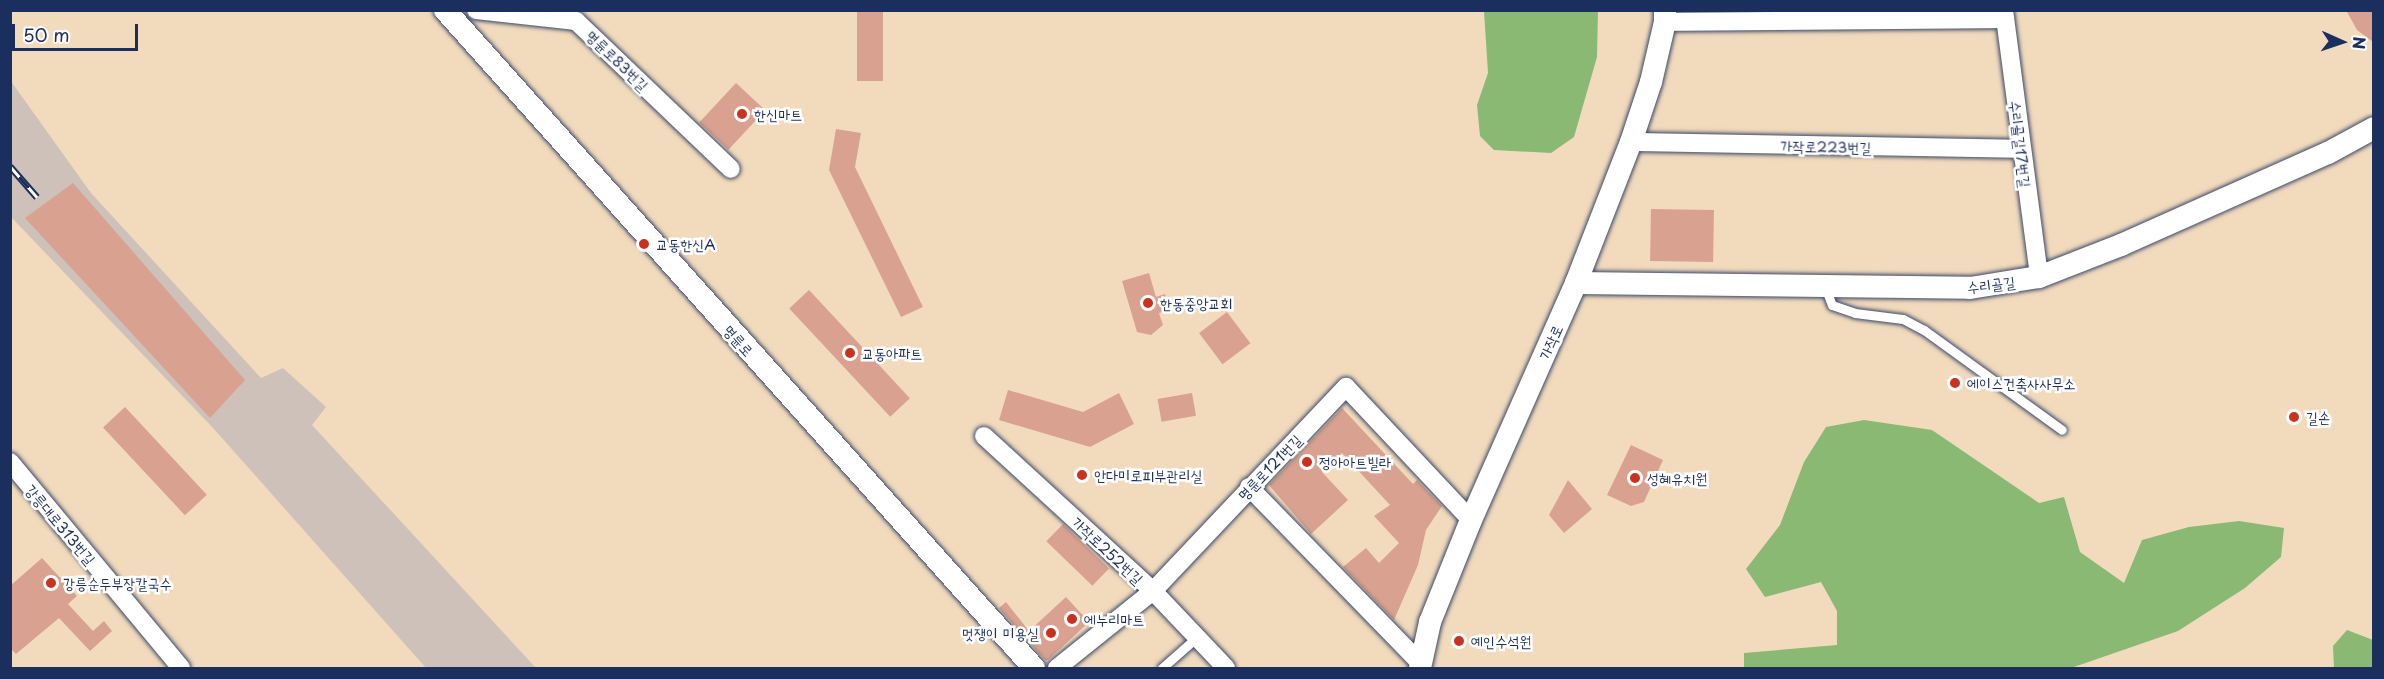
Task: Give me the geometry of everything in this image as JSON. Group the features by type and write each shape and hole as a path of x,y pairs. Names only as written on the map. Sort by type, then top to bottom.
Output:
{"street":[{"name":"명륜로","path":"446,10 1034,669"},
{"name":"명륜로83번길","path":"476,10 576,21 731,169"},
{"path":"1665,16 2004,15"},
{"name":"수리골길17번길","path":"2004,15 2039,277"},
{"name":"가작로","path":"1420,666 1430,622 1471,520 1576,283 1631,142 1651,82 1665,16"},
{"name":"수리골길","path":"1576,283 1970,288 2039,277 2142,236 2328,153 2373,130"},
{"name":"가작로223번길","path":"1631,142 2021,149"},
{"name":"명륜로121번길","path":"1058,669 1153,591 1346,387 1471,520"},
{"name":"가작로252번길","path":"984,436 1153,591 1226,669"},
{"name":"강릉대로313번길","path":"10,462 181,669"},
{"path":"1249,488 1420,666"}],"lane":[{"path":"1824,285 1832,305 1855,313 1903,319 1924,330 2062,430"},
{"path":"1162,669 1197,637"}],"shaded area":[{"path":"10,80 91,193 261,378 283,368 326,407 312,425 536,668 426,668 214,429 11,217"}],"green space":[{"path":"1484,11 1598,11 1597,57 1574,137 1551,153 1494,150 1480,136 1477,105 1488,73"},
{"path":"1864,420 1932,430 2039,503 2064,497 2080,552 2124,583 2142,540 2189,527 2239,521 2284,528 2281,557 2245,588 2178,631 2071,668 1744,668 1744,653 1837,645 1837,611 1821,582 1765,597 1746,569 1780,525 1804,462 1826,427"},
{"path":"2347,630 2373,640 2373,668 2334,668 2333,646"}],"building":[{"path":"857,10 883,10 883,81 857,81"},
{"path":"2346,10 2373,10 2373,42 2357,30"},
{"path":"736,83 765,110 728,150 699,122"},
{"path":"836,129 861,133 855,167 923,307 901,317 829,170"},
{"path":"73,183 245,380 210,418 25,218"},
{"path":"1651,209 1714,210 1713,262 1650,261"},
{"name":"한동중앙교회","path":"1149,273 1156,297 1165,294 1170,309 1159,313 1163,325 1151,335 1137,332 1122,281"},
{"name":"교동아파트","path":"809,290 910,398 890,417 789,308"},
{"path":"1227,312 1250,343 1223,364 1199,333"},
{"path":"1008,390 1083,412 1119,393 1134,424 1090,447 999,420"},
{"path":"1192,393 1196,416 1162,422 1158,399"},
{"path":"125,407 207,495 185,515 103,427"},
{"path":"1342,408 1413,484 1417,480 1442,506 1426,530 1418,565 1394,620 1343,567 1366,548 1379,563 1399,543 1374,516 1390,505 1342,453 1322,472 1348,500 1311,534 1269,485"},
{"name":"성혜유치원","path":"1631,445 1663,460 1644,502 1631,506 1607,495"},
{"path":"1568,480 1592,509 1564,533 1549,515"},
{"path":"1063,524 1109,568 1092,586 1046,541"},
{"path":"42,558 77,596 68,604 93,631 104,621 112,631 90,651 59,618 16,654 10,648 10,586"},
{"path":"1066,597 1089,622 1048,660 1045,660 999,608 1006,602 1029,631"}],"railway":[{"path":"10,166 37,197"}],"place":[{"name":"한신마트","path":"742,114"},
{"name":"교동한신A","path":"644,244"},
{"name":"한동중앙교회","path":"1148,303"},
{"name":"교동아파트","path":"850,353"},
{"name":"에이스건축사사무소","path":"1955,383"},
{"name":"길손","path":"2294,417"},
{"name":"정아아트빌라","path":"1307,462"},
{"name":"안다미로피부관리실","path":"1082,475"},
{"name":"성혜유치원","path":"1635,478"},
{"name":"강릉순두부장칼국수","path":"51,583"},
{"name":"에누리마트","path":"1072,619"},
{"name":"멋쟁이 미용실","path":"1051,633"},
{"name":"예인수석원","path":"1459,641"}]}
